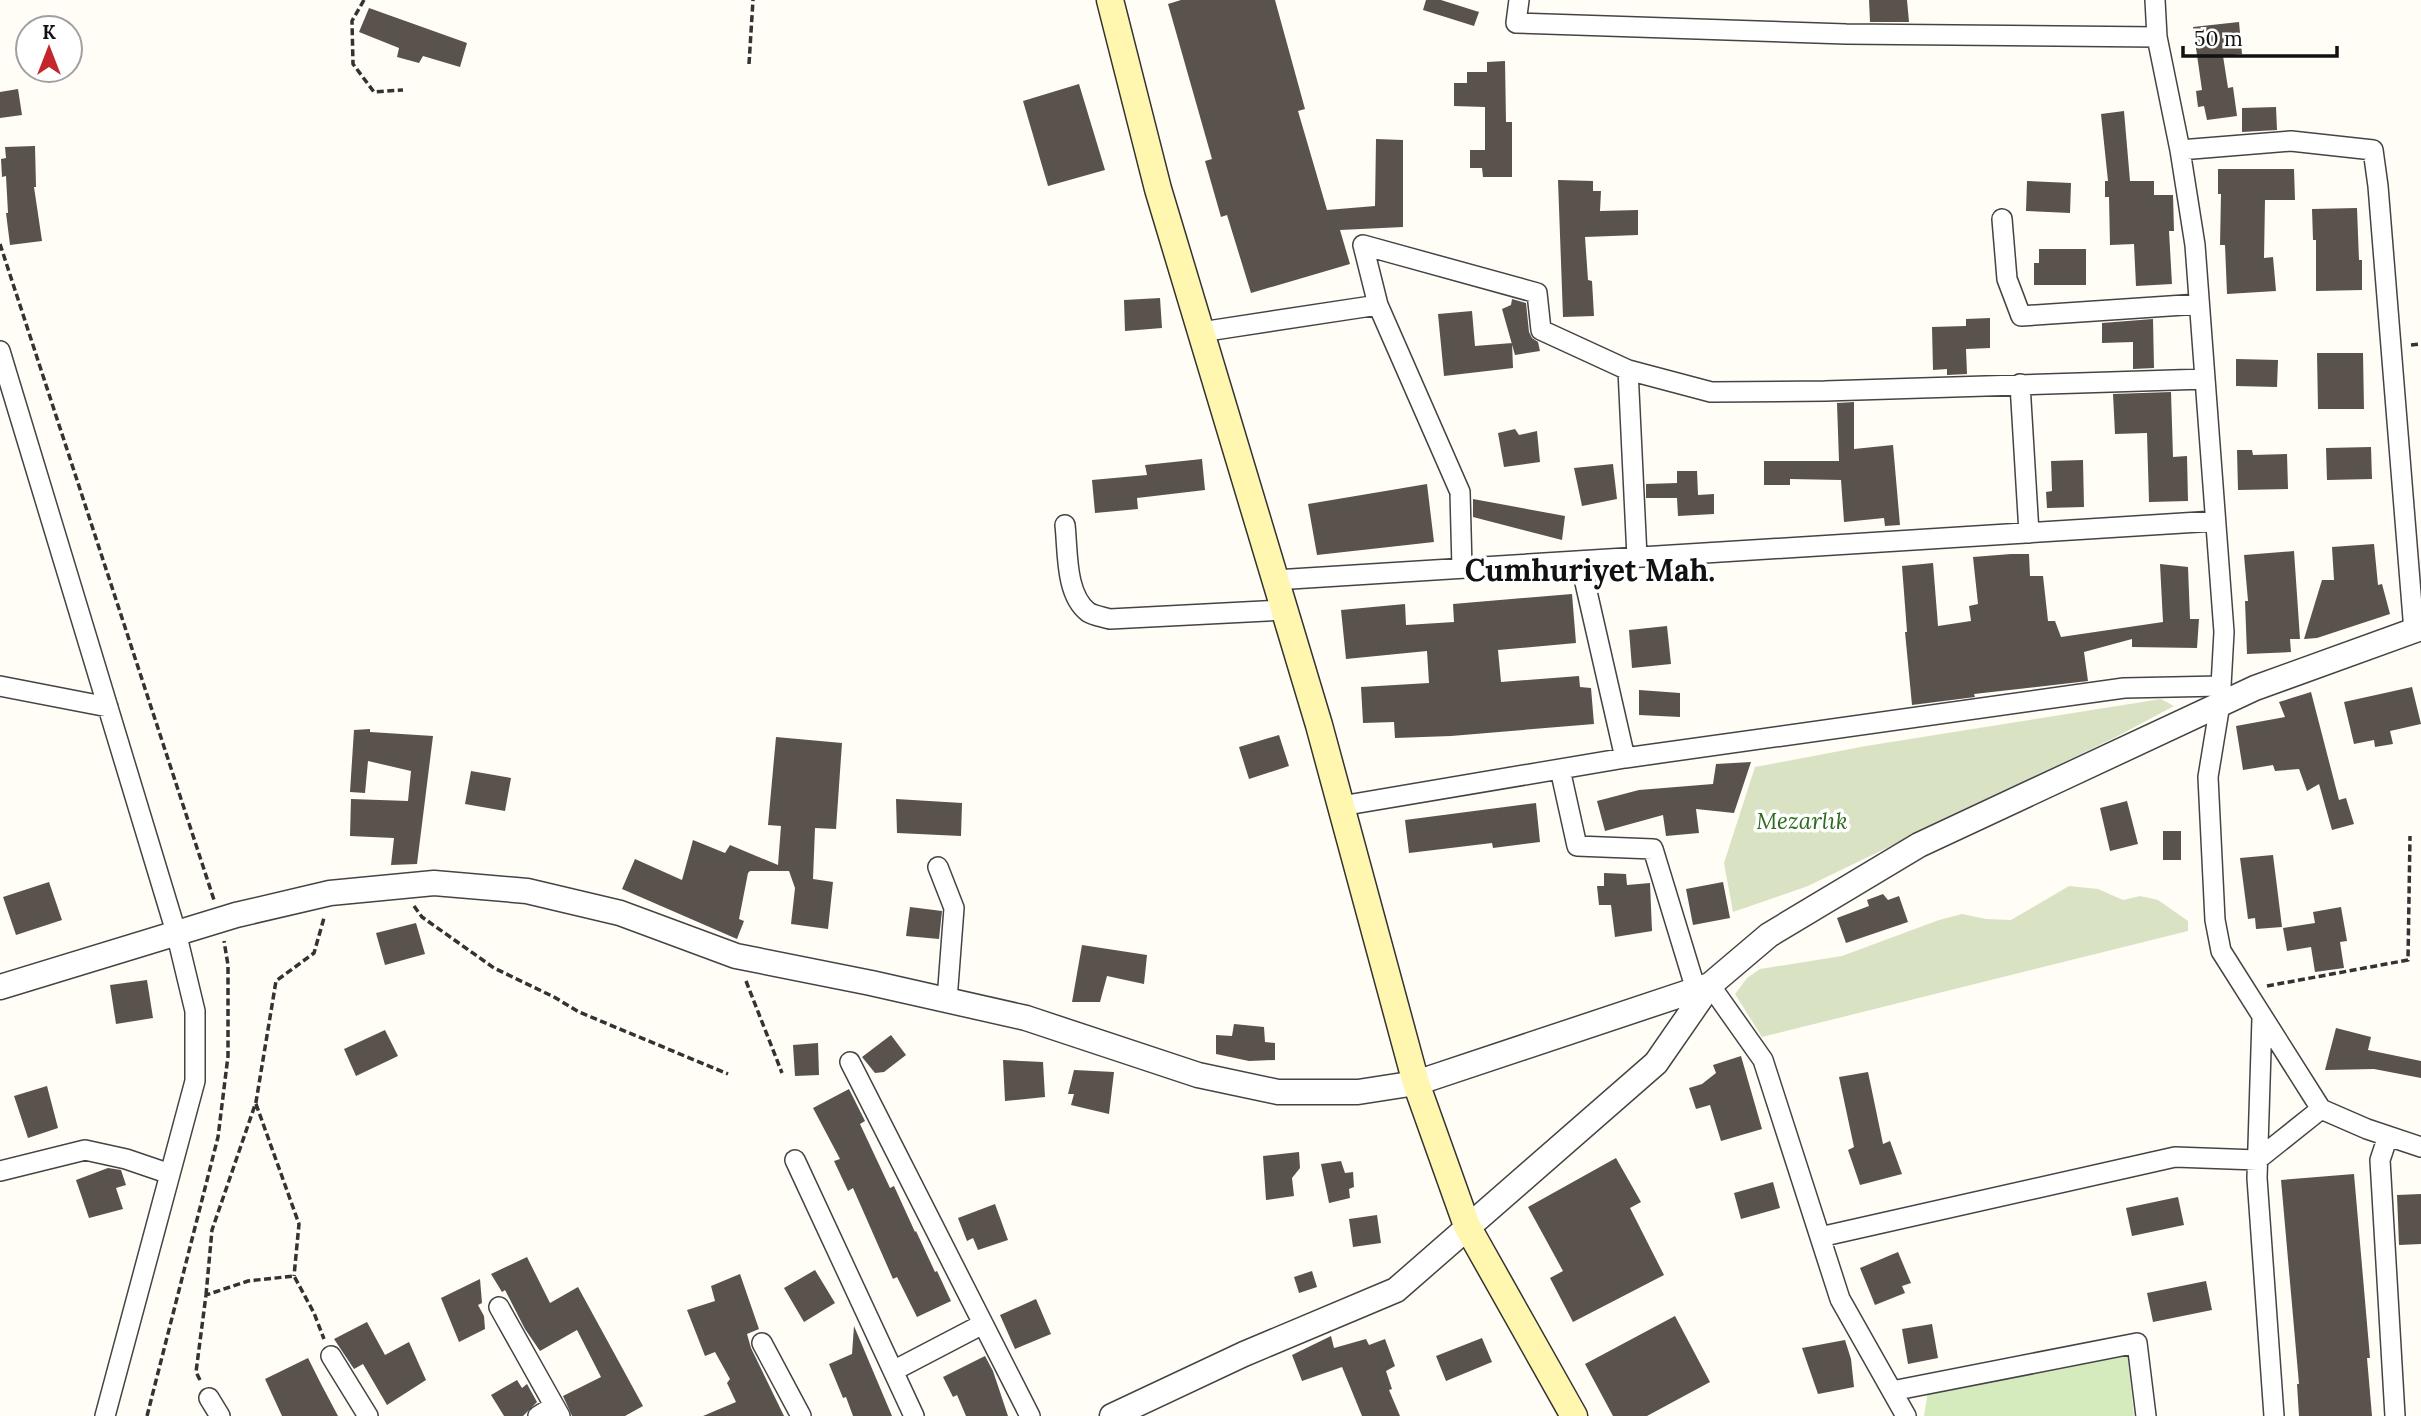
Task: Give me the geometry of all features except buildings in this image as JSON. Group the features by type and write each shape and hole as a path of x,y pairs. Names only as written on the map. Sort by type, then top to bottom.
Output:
{"main road":[{"path":"1110,0 1158,189 1341,806 1416,1083 1467,1226 1574,1416"}],"street":[{"path":"1519,0 1516,23 1846,34 2157,37"},
{"path":"2155,0 2157,37 2180,150 2195,245 2224,632 2221,695 2208,777 2215,920 2221,951 2321,1109 2421,1147"},
{"path":"0,987 236,915 330,894 434,883 527,891 620,913 736,956 1026,1018 1198,1075 1278,1092 1359,1092 1416,1083 1703,987 1769,935 1919,845 2221,695 2255,688 2418,629 2373,150 2291,141 2180,150"},
{"path":"2002,219 2007,279 2021,316 2199,304"},
{"path":"1462,568 1460,492 1378,305 1363,245 1537,293 1541,330 1628,370 1711,392 2205,379"},
{"path":"1201,332 1378,305"},
{"path":"0,351 176,932 195,1011 195,1081 105,1416"},
{"path":"1628,370 1637,557"},
{"path":"2020,384 2029,533"},
{"path":"1275,580 2215,522"},
{"path":"1065,525 1069,569 1075,594 1088,612 1110,619 1284,610"},
{"path":"1580,561 1625,758"},
{"path":"0,686 108,707"},
{"path":"1341,806 1625,758 2124,688 2221,695"},
{"path":"1560,769 1577,846 1653,849 1703,987 1763,1060 1840,1299 1906,1416"},
{"path":"939,867 954,908 947,1000"},
{"path":"1112,1416 1244,1354 1395,1290 1656,1063 1703,987"},
{"path":"2262,1018 2257,1160 2274,1416"},
{"path":"850,1062 1030,1416"},
{"path":"1820,1237 2175,1157 2257,1160 2321,1109"},
{"path":"2388,1136 2380,1160 2395,1416"},
{"path":"0,1171 85,1150 170,1174"},
{"path":"795,1160 914,1416"},
{"path":"499,1307 551,1413"},
{"path":"893,1371 983,1324"},
{"path":"762,1343 801,1416"},
{"path":"1892,1391 2137,1343 2146,1416"},
{"path":"331,1356 368,1416"},
{"path":"209,1398 220,1416"}],"path":[{"path":"364,0 352,21 354,64 374,92 403,90"},
{"path":"750,64 753,0"},
{"path":"2244,990 2408,961 2410,836"},
{"path":"402,886 422,917 494,968 579,1012 729,1074"},
{"path":"209,1398 196,1372 212,1230 256,1102 276,981 314,953 330,894"},
{"path":"736,956 782,1073"},
{"path":"256,1102 299,1224 294,1276 314,1313 331,1356"},
{"path":"206,1295 248,1280 294,1276"}],"green space":[{"name":"Mezarlık","path":"2161,699 2174,706 2116,737 1808,886 1733,912 1724,863 1755,767 1866,746"},
{"path":"2069,886 2098,889 2123,900 2140,896 2158,900 2188,921 2188,931 1762,1037 1735,994 1747,978 1760,969 1842,956 1962,914 2011,920"},
{"path":"2128,1356 2134,1416 1924,1416 1928,1391"}],"district":[{"name":"Cumhuriyet Mah.","path":"1590,570"}]}
